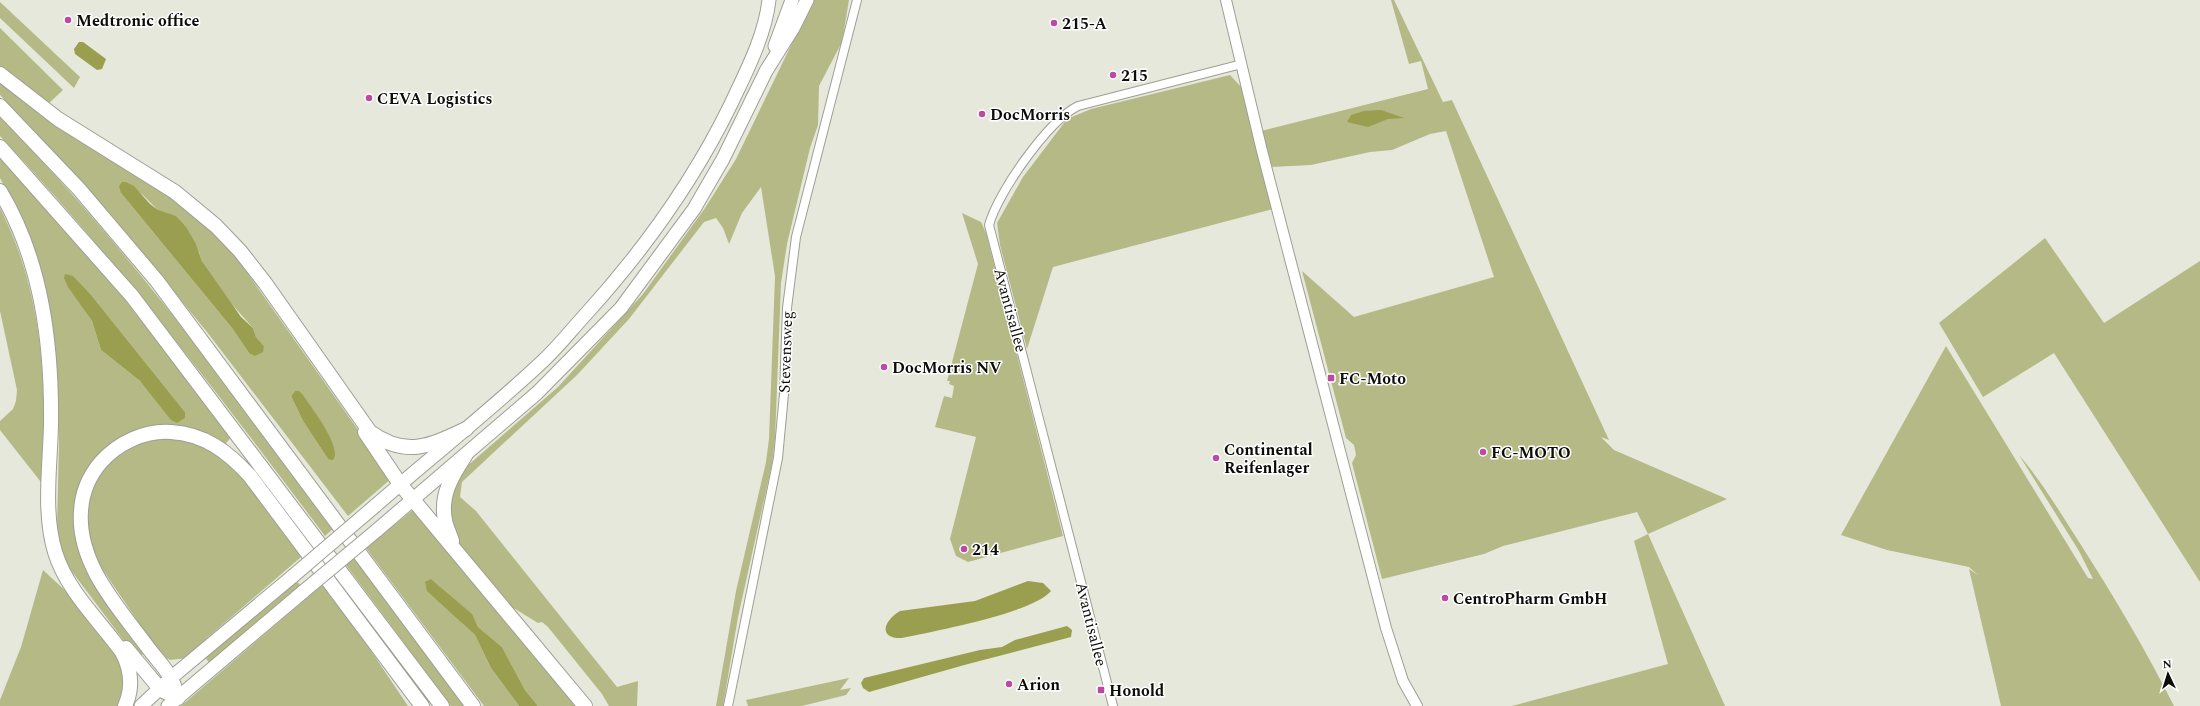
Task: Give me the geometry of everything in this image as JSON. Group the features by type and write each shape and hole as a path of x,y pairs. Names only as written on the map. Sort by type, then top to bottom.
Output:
{"highway":[{"path":"768,16 769,0"},
{"path":"141,706 161,690 172,678 466,429 545,359 622,274 680,196 724,117 743,78 773,0"},
{"path":"173,702 465,456 554,377 588,344 639,286 694,209 723,159 766,70 792,0"},
{"path":"766,70 793,28 807,0"},
{"path":"0,74 58,119 154,178 208,219 251,264 370,432 385,442 412,448 428,446 466,429"},
{"path":"0,106 79,189 157,282 473,706"},
{"path":"0,147 132,296 442,706"},
{"path":"0,191 28,254 45,321 49,360 51,424 49,512 54,545 66,577 81,600 122,652 128,666 130,690 125,706"},
{"path":"355,410 366,435 400,484 585,706"},
{"path":"173,702 172,678 122,612 96,574 84,546 80,525 85,489 94,470 108,456 133,439 146,434 169,432 191,435 217,446 234,459 250,476 422,706"},
{"path":"454,549 445,520 444,502 449,482 465,456"},
{"path":"109,634 127,649 173,702"}],"street":[{"name":"Stevensweg","path":"728,706 779,447 784,394 787,314 796,236 857,0"},
{"path":"1226,0 1264,157 1385,622 1404,681 1417,706"},
{"name":"Avantisallee","path":"1113,706 989,225 993,209 1002,194 1053,125 1067,112 1078,106 1242,64"}],"shaded area":[{"path":"813,0 849,0 842,42 819,86 818,125 810,148 787,244 781,283 775,439 772,464 738,617 723,706 716,706 736,591 766,462 769,439 775,276 761,187 742,213 729,244 723,228 716,218 704,222 629,319 577,375 462,482 460,497 476,511 617,687 638,681 637,706 609,706 602,694 548,627 542,622 538,623 512,607 457,542 452,531 448,502 458,474 558,387 643,294 705,208 736,159"},
{"path":"1391,0 1394,0 1443,102 1452,100 1609,440 1601,437 1614,450 1727,499 1648,534 1637,512 1503,546 1484,554 1382,579 1352,463 1356,455 1354,445 1346,438 1302,271 1354,317 1494,277 1446,131 1430,134 1392,150 1370,152 1311,165 1271,167 1261,131 1428,89 1421,61 1409,64"},
{"path":"0,2 80,77 74,88 0,18"},
{"path":"0,28 63,90 46,106 0,68"},
{"path":"79,42 83,42 106,59 102,69 97,70 75,54 74,49"},
{"path":"1230,75 1243,89 1273,209 1053,267 1027,349 1000,245 997,223 1023,177 1067,119 1091,109"},
{"path":"0,82 89,147 163,192 213,231 236,257 392,478 348,516 207,332 108,211 0,95","holes":["126,182 143,195 199,252 202,261 230,302 253,328 256,337 264,346 249,353 232,328 121,193","295,391 304,396 323,427 328,459 303,421 291,396"]},
{"path":"1381,110 1404,118 1388,119 1368,127 1347,122 1351,115 1364,111"},
{"path":"0,117 29,147 111,239 291,467 336,526 325,536 208,382 128,281 44,183 0,136"},
{"path":"0,157 82,244 231,437 224,446 165,427 97,464 80,540 147,651 137,658 70,569 60,547 57,525 59,443 57,377 49,304 41,270 29,234 0,178","holes":["92,296 185,412 153,395 140,381 101,350 92,321 82,306"]},
{"path":"122,182 126,182 134,186 150,204 158,210 176,216 186,227 195,242 202,261 241,317 253,328 256,337 264,346 263,352 255,356 249,353 232,328 121,193 119,186"},
{"path":"0,208 15,241 26,275 40,344 44,414 44,486 0,430 0,421 13,409 16,401 17,390 0,311"},
{"path":"962,213 981,222 986,233 1063,536 968,562 956,556 950,539 976,437 935,427 944,396 952,398 954,386 949,384 950,381 947,381 978,264"},
{"path":"2045,238 2104,323 2200,261 2200,582 2054,353 1983,397 1939,323"},
{"path":"65,274 73,276 92,296 185,412 185,418 177,423 171,420 140,381 101,350 92,321 68,287 64,278"},
{"path":"1946,346 2088,578 2093,579 2079,551 2019,455 2059,510 2094,565 2141,645 2174,706 2001,706 1969,569 1978,575 1969,567 1887,550 1841,535"},
{"path":"295,391 299,391 304,396 325,428 334,447 335,454 333,460 328,459 303,421 291,396"},
{"path":"174,437 207,448 230,464 263,502 301,557 208,637 187,658 170,660 162,656 156,648 94,557 86,531 85,512 96,477 109,463 131,448 149,441"},
{"path":"414,509 580,706 538,706 525,690 502,647 478,627 471,614 431,579 461,622 475,635 491,668 519,706 484,706 366,548"},
{"path":"1648,534 1725,706 1512,706 1668,664 1634,541"},
{"path":"358,555 469,706 451,706 346,565"},
{"path":"43,570 70,595 95,623 126,671 121,706 0,706 0,700 21,647"},
{"path":"295,579 300,585 211,665 204,656"},
{"path":"431,579 472,614 478,627 502,647 525,690 538,706 519,706 491,668 475,635 427,591 425,582"},
{"path":"1028,581 1043,583 1051,591 1041,599 1025,607 982,620 902,638 894,638 886,633 887,624 894,615 900,611 975,601"},
{"path":"322,585 363,639 408,706 181,706"},
{"path":"1067,626 1072,630 1071,637 869,692 863,688 861,683 864,678 980,650 1002,647 1015,640"},
{"path":"849,678 840,690 851,688 846,695 802,706 748,706 746,700"}],"place":[{"name":"Medtronic office","path":"68,20"},
{"name":"215-A","path":"1054,23"},
{"name":"215","path":"1113,75"},
{"name":"CEVA Logistics","path":"369,98"},
{"name":"DocMorris","path":"982,114"},
{"name":"DocMorris NV","path":"884,367"},
{"name":"FC-Moto","path":"1331,378"},
{"name":"FC-MOTO","path":"1483,452"},
{"name":"Continental Reifenlager","path":"1216,458"},
{"name":"214","path":"964,549"},
{"name":"CentroPharm GmbH","path":"1445,598"},
{"name":"Arion","path":"1009,684"},
{"name":"Honold","path":"1101,690"}]}
